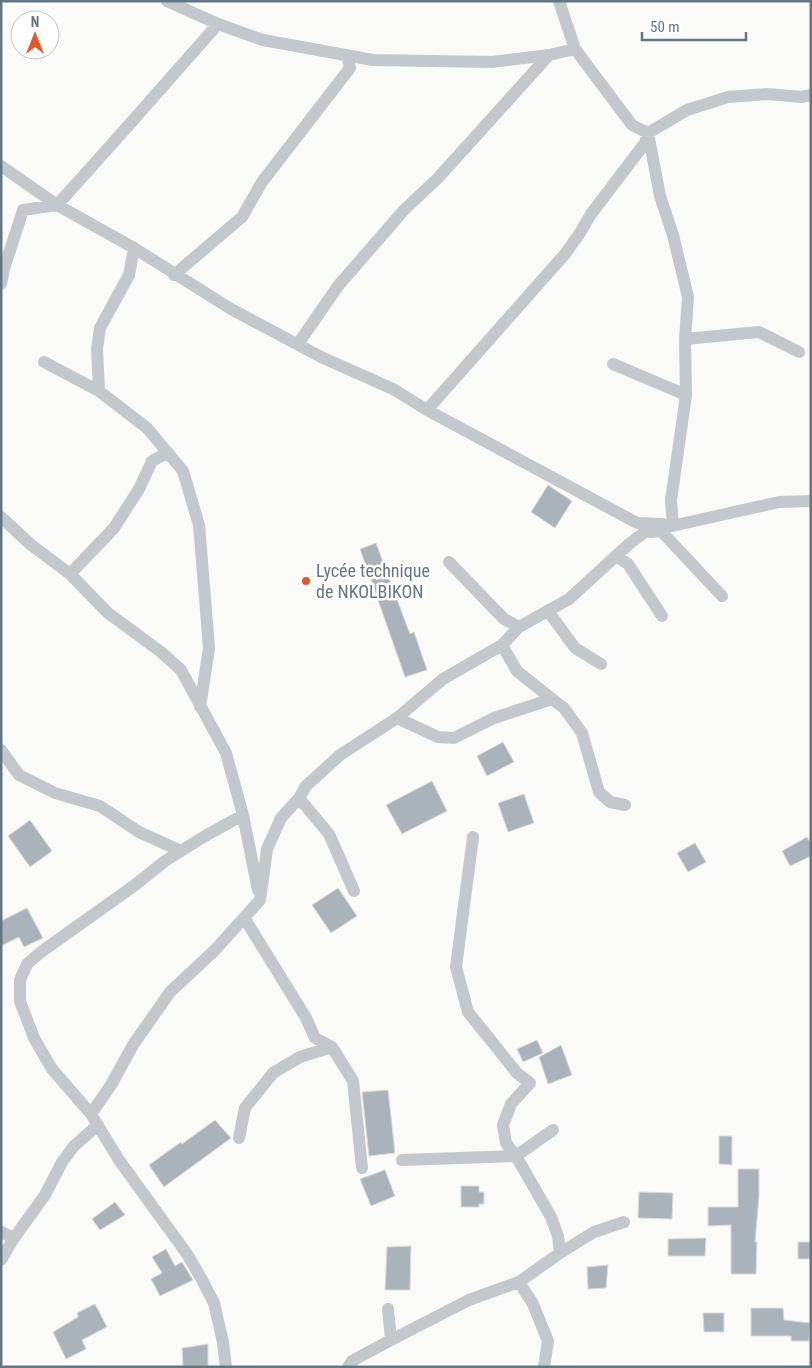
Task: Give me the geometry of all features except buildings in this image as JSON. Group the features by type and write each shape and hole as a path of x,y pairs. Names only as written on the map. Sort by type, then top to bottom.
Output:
{"street":[{"path":"167,1 218,24 263,40 373,60 492,62 549,55 575,49"},
{"path":"559,1 575,49 632,125 648,132"},
{"path":"1,284 23,210 57,205 118,139 218,24"},
{"path":"174,274 242,217 262,182 350,68 347,54"},
{"path":"298,344 338,286 398,216 438,178 549,55"},
{"path":"427,410 565,254 591,214 644,143 648,132 687,110 728,97 768,94 811,95"},
{"path":"648,132 660,196 673,235 688,297 686,395 670,500 673,525"},
{"path":"1,166 57,205 134,248 231,309 320,357 393,389 427,410 637,523 673,525"},
{"path":"99,391 97,349 100,328 130,275 134,248"},
{"path":"686,339 759,332 799,352"},
{"path":"44,362 99,391 147,428 183,471 199,525 209,648 200,707"},
{"path":"613,364 686,395"},
{"path":"70,574 114,528 139,489 152,461 167,453"},
{"path":"90,1114 111,1085 133,1044 170,992 215,950 245,919 260,900 267,849 281,818 299,798 306,786 340,756 397,718 443,679 502,645 520,626 568,599 645,532 779,502 811,501"},
{"path":"1,517 30,544 70,574 108,613 162,652 182,670 226,753 243,815 260,900"},
{"path":"645,532 661,531 722,596"},
{"path":"616,556 628,564 662,616"},
{"path":"449,562 504,619 520,626"},
{"path":"548,611 575,648 600,664"},
{"path":"502,645 517,671 564,708 582,733 599,792 610,802 625,805"},
{"path":"397,718 438,737 454,738 494,718 552,699"},
{"path":"1,750 19,775 55,793 100,806 139,832 181,851"},
{"path":"299,798 329,834 354,891"},
{"path":"226,1367 223,1342 214,1303 201,1278 187,1254 119,1160 98,1125 52,1069 34,1038 20,1001 20,980 27,964 41,952 181,851 243,815"},
{"path":"474,837 456,967 468,1012 517,1074 530,1083 510,1104 503,1125 506,1143 516,1156 551,1217 558,1236 560,1253"},
{"path":"245,919 306,1018 315,1038 332,1047 353,1082 362,1168"},
{"path":"239,1138 245,1108 273,1073 300,1057 332,1047"},
{"path":"1,1260 44,1195 62,1162 74,1146 98,1125"},
{"path":"402,1160 516,1156 553,1130"},
{"path":"348,1367 352,1361 469,1300 520,1282 560,1253 594,1232 624,1222"},
{"path":"1,1232 14,1238"},
{"path":"520,1282 533,1304 548,1341 544,1367"},
{"path":"388,1309 392,1340"}],"place":[{"name":"Lycée technique de NKOLBIKON","path":"306,581"}]}
